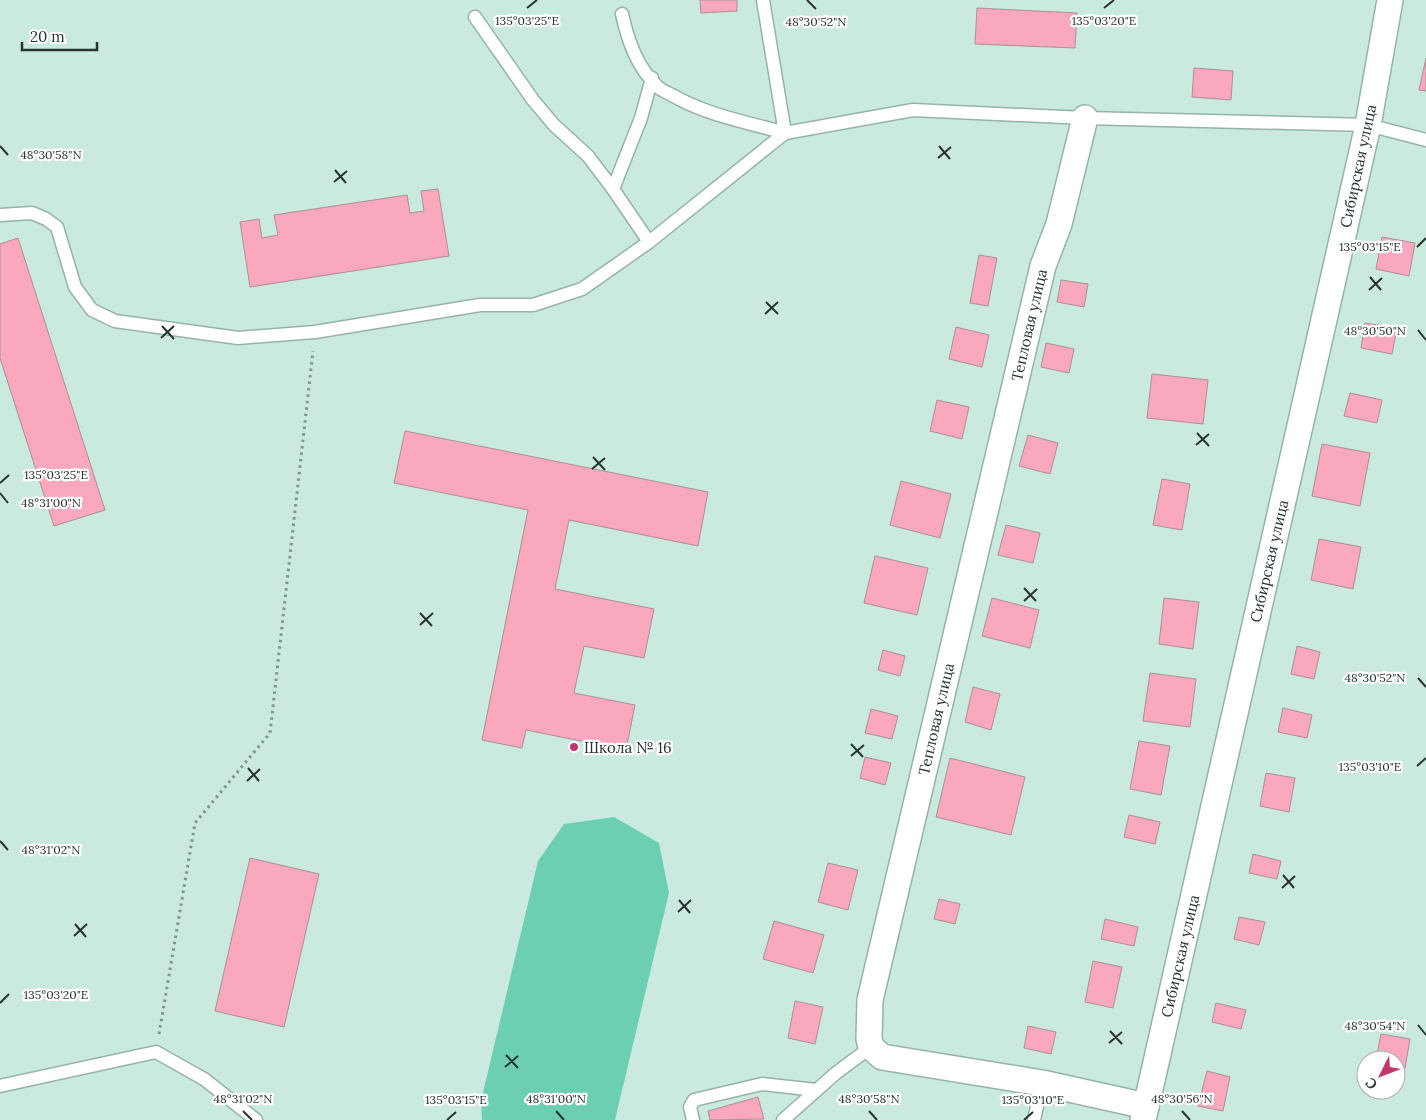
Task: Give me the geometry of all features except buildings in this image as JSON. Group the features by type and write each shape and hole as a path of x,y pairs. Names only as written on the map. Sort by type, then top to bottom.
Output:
{"street":[{"name":"Сибирская улица","path":"1144,1113 1368,126 1390,0"},
{"name":"Тепловая улица","path":"871,1047 869,1039 870,1000 1040,276 1059,224 1085,118"},
{"path":"871,1047 882,1057 1042,1083 1144,1113"}],"lane":[{"path":"763,0 784,133"},
{"path":"622,14 631,50 660,88 686,103 723,116 784,133 913,110 1085,118 1368,126 1426,140"},
{"path":"475,17 533,100 554,125 588,156 649,242"},
{"path":"613,189 642,118 652,78"},
{"path":"0,214 32,214 46,219 57,227 75,287 92,310 115,321 238,338 315,332 480,305 533,305 582,289 649,242 784,133"},
{"path":"783,1120 816,1090 871,1047"},
{"path":"0,1086 156,1052 204,1078 256,1120"},
{"path":"1034,1120 1042,1083"},
{"path":"693,1120 690,1107 694,1100 762,1084 816,1090"}],"path":[{"path":"156,1052 195,823 270,733 315,332"}],"green space":[{"path":"614,817 659,843 669,893 615,1120 482,1120 481,1101 538,861 564,824"}],"place":[{"name":"Школа № 16","path":"574,747"}]}
